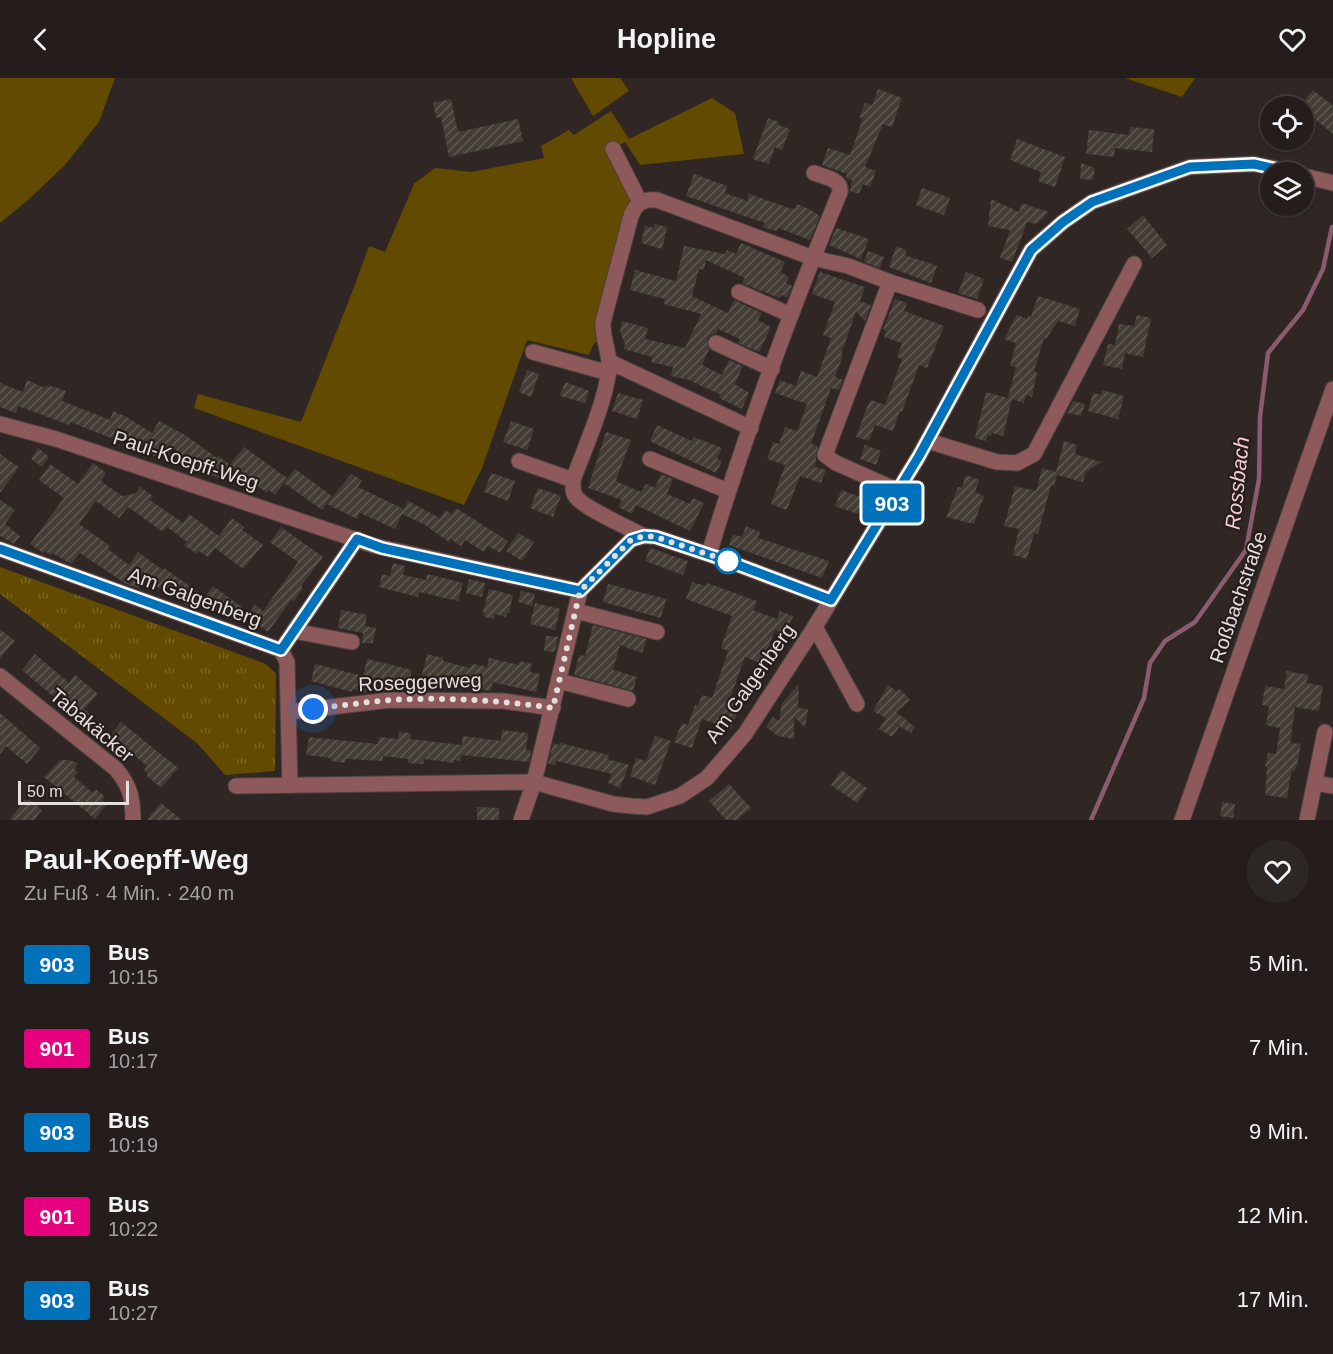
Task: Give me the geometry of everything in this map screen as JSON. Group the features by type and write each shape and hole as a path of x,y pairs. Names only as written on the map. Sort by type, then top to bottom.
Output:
{"street":[{"path":"613,149 640,202"},
{"name":"Am Galgenberg","path":"236,786 534,782 613,804 647,807 680,796 707,778 743,736 815,627 928,441 1031,250 1063,222 1092,202 1190,167 1260,165"},
{"path":"709,554 728,491 791,315 841,186 838,182 814,173"},
{"path":"1314,178 1333,183"},
{"path":"644,536 577,498 573,490 573,480 604,392 609,367 603,322 631,216 634,208 640,202 648,199 657,200 813,258 848,266 978,310"},
{"path":"928,441 997,462 1017,463 1034,454 1134,264"},
{"path":"890,282 825,455 836,463 899,491"},
{"path":"739,292 791,315"},
{"path":"716,343 772,369"},
{"path":"533,352 609,367 751,428"},
{"name":"Roßbachstraße","path":"1182,820 1333,389"},
{"name":"Paul-Koepff-Weg","path":"0,424 56,439 382,548 580,591"},
{"path":"650,459 728,491"},
{"path":"519,461 573,480"},
{"path":"521,820 534,782 580,591 631,540 644,536 656,537 709,554 831,600"},
{"path":"290,785 287,662 281,650 357,539"},
{"name":"Am Galgenberg","path":"0,549 281,650"},
{"path":"576,611 657,632"},
{"path":"815,627 857,704"},
{"path":"294,631 352,642"},
{"name":"Tabakäcker","path":"0,676 116,770 126,781 131,793 133,820"},
{"path":"559,681 628,699"},
{"name":"Roseggerweg","path":"289,712 397,700 503,701 553,708"},
{"path":"1307,820 1325,732"},
{"path":"1315,783 1333,786"}],"green space":[{"path":"0,78 115,78 99,122 64,166 0,223"},
{"path":"571,78 620,78 629,91 593,116"},
{"path":"1125,78 1195,78 1182,97"},
{"path":"712,98 735,113 744,154 640,165 625,142 609,151 631,201 626,208 594,327 598,340 589,355 527,340 482,468 464,505 194,408 198,394 301,422 369,246 385,252 414,184 435,168 471,172 544,158 541,146 569,130 574,135 611,111 629,139"},
{"path":"0,567 266,664 276,674 275,771 225,775 198,744 0,594"}],"building":[{"path":"878,89 902,98 892,127 883,124 865,167 876,171 870,187 863,184 859,194 850,191 852,180 846,178 847,174 822,165 828,148 850,155 863,118 859,117 865,103 872,105"},
{"path":"1313,90 1333,106 1333,134 1314,119 1314,96 1308,96"},
{"path":"451,99 458,132 518,119 523,141 449,157 441,117 436,118 433,103"},
{"path":"768,118 790,129 782,150 775,147 769,164 753,159"},
{"path":"1130,127 1154,129 1152,152 1115,148 1114,157 1086,154 1089,130 1129,135"},
{"path":"1017,139 1065,157 1055,187 1038,181 1041,172 1010,160"},
{"path":"1081,163 1095,168 1093,180 1080,179"},
{"path":"694,174 727,186 725,193 747,201 749,194 792,209 795,209 797,204 807,208 820,216 810,240 778,228 777,231 763,227 765,223 686,196"},
{"path":"922,188 950,198 944,215 916,205"},
{"path":"991,199 1019,212 1022,203 1049,212 1037,224 1027,222 1012,262 1000,258 1010,230 988,226"},
{"path":"1143,215 1167,245 1152,258 1127,229"},
{"path":"655,224 667,227 662,249 641,243 645,226 654,228"},
{"path":"836,228 869,239 861,259 829,245"},
{"path":"741,243 785,262 780,272 789,277 786,283 792,286 787,298 781,295 779,298 742,283 745,278 706,260 704,270 699,269 692,296 728,313 734,300 762,313 758,320 771,327 759,352 738,343 740,339 718,329 707,339 709,349 702,365 722,375 729,360 743,366 735,384 749,393 742,409 719,398 721,395 689,380 671,376 673,367 651,362 652,357 624,349 625,345 620,331 622,321 648,328 645,339 685,348 701,314 664,304 665,299 630,290 635,270 676,281 684,246 725,254 727,250 736,254"},
{"path":"896,246 906,250 905,255 937,266 931,283 889,267"},
{"path":"868,251 884,257 880,268 864,262"},
{"path":"820,272 865,287 860,301 871,305 865,321 856,312 835,377 843,380 839,390 831,388 811,444 818,446 815,467 826,470 821,483 800,476 787,510 771,504 785,465 767,459 773,442 779,444 785,427 797,431 807,404 775,393 780,380 796,386 801,371 817,377 831,338 823,335 835,302 812,294"},
{"path":"966,272 984,279 977,299 958,293"},
{"path":"1038,296 1080,309 1075,326 1058,321 1046,339 1044,338 1034,371 1037,372 1032,397 1026,395 1024,403 1012,399 1003,436 992,433 991,436 988,435 986,441 975,438 986,392 1008,398 1016,367 1010,366 1016,343 1004,339 1017,315 1027,319 1028,316 1031,317"},
{"path":"895,299 907,303 904,311 944,326 927,368 919,365 893,431 875,425 869,441 856,437 867,407 871,400 885,405 902,359 897,357 902,343 884,337 886,331 883,329"},
{"path":"1137,315 1151,318 1143,357 1125,353 1122,369 1103,365 1108,344 1115,345 1119,324 1134,326"},
{"path":"527,370 539,374 531,397 519,392"},
{"path":"27,380 45,388 46,386 56,387 66,391 62,401 110,420 113,411 152,433 159,421 229,464 219,479 173,448 165,460 159,456 158,458 124,436 122,439 115,435 114,439 18,406 16,413 0,407 0,383 23,392"},
{"path":"565,382 589,391 585,403 560,396"},
{"path":"1102,390 1124,396 1118,419 1088,411 1093,393 1101,395"},
{"path":"618,393 643,400 637,419 612,411"},
{"path":"1073,401 1085,404 1081,416 1067,413"},
{"path":"511,421 534,429 527,450 503,442"},
{"path":"657,425 692,441 694,437 722,448 717,459 722,461 716,473 650,441"},
{"path":"606,432 631,440 616,480 618,482 641,492 646,484 655,488 661,474 673,479 667,494 690,504 693,498 704,503 690,531 636,505 632,514 618,507 622,500 588,488"},
{"path":"1064,441 1077,445 1075,454 1101,462 1086,472 1083,482 1057,475 1054,486 1051,485 1038,534 1034,533 1027,559 1013,555 1019,529 1004,526 1015,486 1036,491 1042,468 1056,472"},
{"path":"865,445 881,451 876,465 860,459"},
{"path":"244,447 287,478 275,495 269,490 267,493 229,466"},
{"path":"38,448 49,457 42,467 31,459"},
{"path":"0,454 19,467 0,493"},
{"path":"93,463 106,473 101,481 122,496 136,493 140,487 153,496 150,500 183,523 189,514 219,536 232,518 244,527 242,530 263,545 243,569 215,548 208,557 199,551 197,554 184,545 187,542 167,527 163,532 128,507 119,518 96,501 79,524 110,546 108,549 129,565 138,552 205,597 213,586 242,607 234,618 222,609 219,614 202,601 196,609 188,606 145,578 138,588 126,584 80,553 71,564 53,553 51,555 45,551 43,553 30,544 64,498 39,480 50,464 78,484"},
{"path":"295,469 332,496 322,510 284,483"},
{"path":"491,473 515,481 508,501 484,492"},
{"path":"351,474 362,480 358,487 404,509 408,501 440,518 445,510 452,514 456,508 508,541 500,553 488,546 484,552 465,540 461,546 451,539 449,542 425,525 402,514 395,529 360,513 357,519 327,504"},
{"path":"966,475 979,480 975,492 984,496 974,524 946,517 958,487 962,488"},
{"path":"538,488 561,496 553,517 530,508"},
{"path":"841,490 864,498 858,514 835,506"},
{"path":"0,500 15,510 5,524 20,536 14,544 0,536"},
{"path":"746,526 760,532 758,538 829,561 822,578 729,545 733,534 742,537"},
{"path":"281,527 323,557 301,586 303,588 294,601 291,600 268,632 247,616 255,605 263,611 298,562 270,542"},
{"path":"518,533 534,542 522,561 506,551"},
{"path":"650,548 688,561 683,575 645,561"},
{"path":"393,563 405,566 403,575 426,580 427,574 463,583 458,601 419,592 418,597 379,587 382,574 390,576"},
{"path":"469,579 485,583 482,597 466,593"},
{"path":"692,582 706,586 707,583 757,601 753,610 777,619 780,611 793,616 786,634 775,630 762,664 745,657 731,696 739,699 731,729 702,719 692,748 674,742 682,723 688,725 695,705 698,706 702,695 712,698 728,651 721,648 732,616 686,599"},
{"path":"608,584 666,599 661,618 603,602"},
{"path":"489,589 513,595 506,617 495,614 494,619 485,617 483,611"},
{"path":"521,591 535,594 532,606 518,602"},
{"path":"535,603 560,609 555,630 530,624"},
{"path":"341,610 367,615 365,626 376,628 373,643 362,643 363,633 338,628"},
{"path":"593,625 647,639 642,653 620,645 613,670 637,677 633,691 574,675 579,655 585,656"},
{"path":"0,629 15,641 0,658"},
{"path":"546,636 558,637 555,652 544,651"},
{"path":"35,654 69,683 75,675 98,694 84,709 92,716 83,725 22,670"},
{"path":"427,654 470,668 473,664 487,667 489,658 519,665 520,661 532,664 530,672 540,674 536,692 493,682 489,691 422,675"},
{"path":"367,659 412,670 408,688 369,678 366,693 352,689 352,692 311,681 315,664 363,676"},
{"path":"1287,671 1308,675 1307,683 1323,686 1319,711 1295,707 1290,743 1301,744 1297,766 1290,778 1287,798 1265,795 1267,767 1265,766 1268,753 1276,754 1280,728 1266,725 1269,706 1262,705 1265,686 1284,689"},
{"path":"799,684 798,708 808,709 805,727 794,717 794,739 778,736 766,727 773,717 779,721 782,703"},
{"path":"888,685 896,691 900,689 910,700 896,712 915,727 911,733 889,720 899,727 892,737 879,729 886,718 873,711"},
{"path":"0,713 40,748 27,764 6,746 0,754"},
{"path":"121,722 178,768 161,788 147,776 144,770 147,766 129,751 126,755 107,740"},
{"path":"502,730 528,733 526,750 531,751 529,762 461,755 460,761 454,760 454,763 424,759 423,764 408,763 408,759 383,756 383,761 345,759 345,763 331,761 331,758 306,755 309,737 378,744 379,737 398,739 399,732 411,733 410,739 462,745 463,736 501,741"},
{"path":"655,736 671,741 655,785 630,776 636,758 646,761"},
{"path":"553,743 609,755 607,759 629,765 620,788 608,783 612,774 556,761 555,765 548,764"},
{"path":"60,760 78,763 74,769 78,772 74,777 93,793 96,789 105,797 102,800 107,804 95,819 44,777"},
{"path":"841,770 867,788 857,803 831,785"},
{"path":"729,784 751,808 737,820 726,820 709,801"},
{"path":"25,800 30,800 42,810 34,820 9,820"},
{"path":"1222,802 1235,804 1233,818 1220,816"},
{"path":"161,803 182,820 147,820"},
{"path":"477,807 499,808 499,820 477,820"}],"waterway":[{"name":"Rossbach","path":"1091,820 1144,698 1150,663 1165,641 1195,622 1246,550 1259,479 1260,417 1268,353 1303,310 1323,269 1332,227"}],"bus line":[{"name":"903","path":"0,549 281,650 357,539 382,548 580,591 631,540 644,536 656,537 831,600 919,456 1031,250 1063,222 1092,202 1190,167 1260,165"}],"route":[{"path":"313,709 390,700 503,701 553,708 580,591 631,540 644,536 656,537 728,561"}]}
